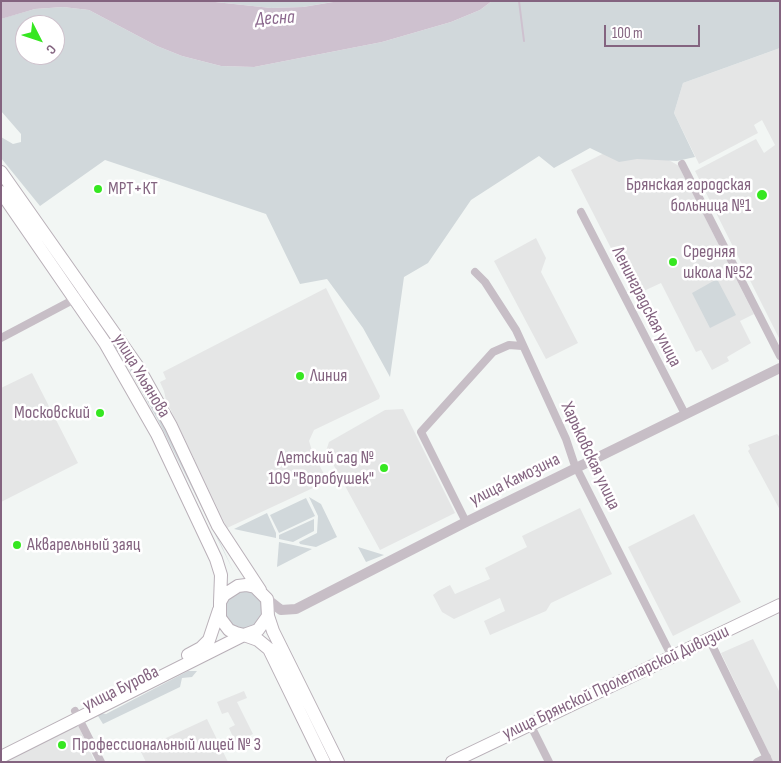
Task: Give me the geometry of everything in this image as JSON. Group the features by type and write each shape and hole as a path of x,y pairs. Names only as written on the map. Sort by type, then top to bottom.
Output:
{"main road":[{"name":"улица Ульянова","path":"1,172 122,341 151,388 218,526 264,596"},
{"name":"улица Ульянова","path":"1,192 120,368 157,434 216,559 221,575 220,606"},
{"path":"324,762 269,649 258,640 229,630 224,624 220,606 230,589 238,586 255,587 264,596 273,631 338,762"},
{"name":"улица Брянской Пролетарской Дивизии","path":"452,762 780,605"},
{"name":"улица Бурова","path":"1,757 201,648 209,640 220,606"},
{"path":"244,635 258,630 268,616"},
{"name":"улица Бурова","path":"1,747 210,653 244,635"}],"street":[{"path":"682,164 780,356"},
{"name":"Ленинградская улица","path":"581,212 685,414"},
{"name":"Харьковская улица","path":"474,272 485,282 511,322 566,439 576,468 672,657"},
{"path":"1,338 76,301 88,292"},
{"path":"466,522 421,432 492,352 509,345 522,346"},
{"name":"улица Камозина","path":"264,596 281,610 296,609 466,522 780,368"},
{"path":"709,639 768,759 757,762"},
{"path":"77,714 101,762"},
{"path":"530,724 549,762"}],"shaded area":[{"path":"206,1 339,1 303,7 271,8"},
{"path":"492,1 780,1 780,48 683,83 674,113 695,157 677,161 637,159 619,162 590,148 554,168 539,156 471,200 428,263 404,277 390,377 363,328 327,279 300,284 266,214 105,160 40,206 1,158 1,137 13,144 21,142 21,134 1,111 1,19 7,17 35,9 63,7 89,10 157,46 182,56 221,66 254,67 382,42 451,22 480,10"},
{"path":"780,48 780,340 695,171 756,139 764,153 775,145 762,120 754,125 758,133 699,164 674,113 683,83"},
{"name":"Средняя школа №52","path":"640,143 679,166 754,314 740,321 751,343 727,357 729,361 712,370 701,350 696,352 661,283 635,295 571,170 614,148"},
{"path":"536,238 546,258 541,272 578,343 546,359 494,261"},
{"path":"717,279 736,315 710,328 692,293"},
{"path":"326,288 380,396 379,399 314,430 309,441 313,454 328,481 227,528 166,400 160,382 166,379 163,372"},
{"path":"86,303 125,354 163,422 234,572 160,424 128,367"},
{"path":"32,373 78,463 1,502 1,388"},
{"name":"Детский сад № 109 \"Воробушек\"","path":"403,409 455,513 380,550 326,451 329,442 385,410"},
{"path":"777,434 780,437 780,510 748,451 750,449 748,445"},
{"path":"309,497 321,504 337,537 316,547 300,544 299,542 317,533 318,516"},
{"path":"306,498 315,516 279,533 270,515"},
{"path":"580,508 612,574 551,603 546,611 490,635 484,621 505,611 500,598 454,619 442,612 433,595 438,591 450,585 455,594 490,579 485,568 527,547 522,536"},
{"path":"267,513 276,533 276,538 234,529"},
{"path":"694,514 741,602 673,636 628,547"},
{"path":"314,519 314,531 293,542 279,539 279,535"},
{"path":"279,542 312,549 277,567"},
{"path":"358,547 384,555 366,562"},
{"path":"244,591 257,597 263,610 257,623 244,629 231,623 225,610 231,597"},
{"path":"753,639 780,693 780,762 773,762 721,653"},
{"path":"188,671 197,671 192,677 182,678 180,687 103,724 98,716 100,713 106,714"},
{"path":"244,691 247,698 237,702 253,734 231,745 228,740 233,737 229,728 235,725 228,712 222,714 217,702"},
{"path":"207,719 228,762 146,762 140,750"},
{"name":"Профессиональный лицей № 3","path":"75,726 79,727 95,762 2,762"}],"water":[{"name":"Десна","path":"1,1 206,1 271,8 303,7 339,1 492,1 480,10 451,22 382,42 254,67 221,66 182,56 157,46 89,10 63,7 35,9 1,19"}],"waterway":[{"path":"519,1 524,41"}],"place":[{"name":"МРТ+КТ","path":"98,189"},
{"name":"Брянская городская больница №1","path":"762,195"},
{"name":"Средняя школа №52","path":"673,262"},
{"name":"Линия","path":"300,376"},
{"name":"Московский","path":"100,413"},
{"name":"Детский сад № 109 \"Воробушек\"","path":"384,468"},
{"name":"Акварельный заяц","path":"17,545"},
{"name":"Профессиональный лицей № 3","path":"62,745"}]}
